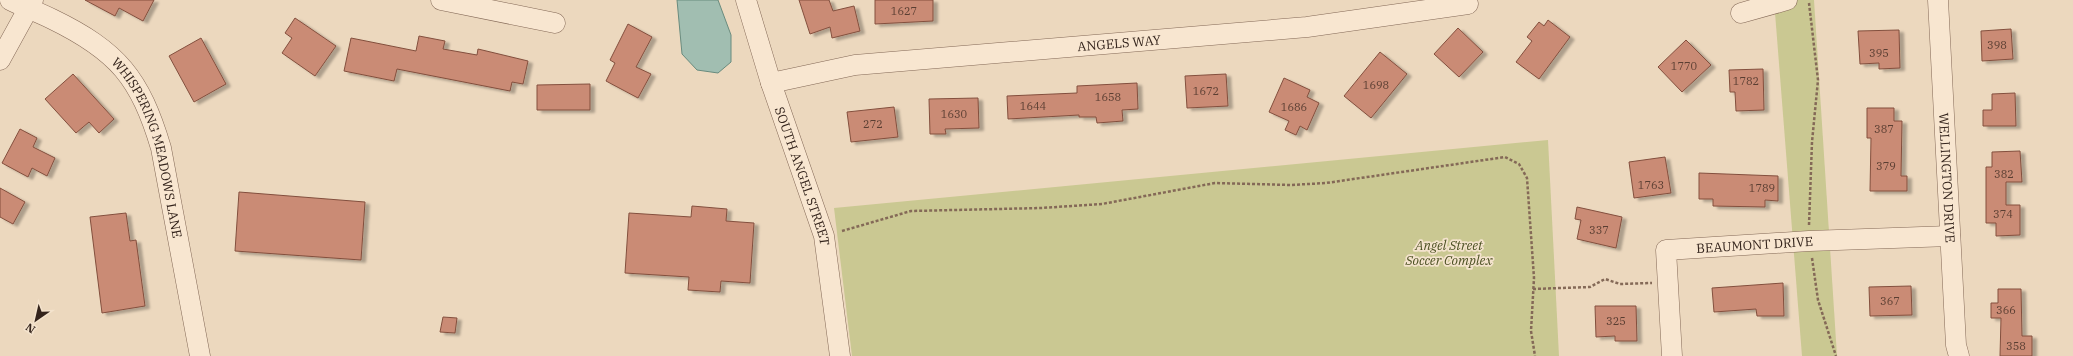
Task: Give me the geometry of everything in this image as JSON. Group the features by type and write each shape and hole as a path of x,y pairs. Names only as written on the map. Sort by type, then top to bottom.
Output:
{"street":[{"name":"WHISPERING MEADOWS LANE","path":"10,0 31,5 51,19 98,44 116,61 142,95 151,115 161,148 200,356"},
{"path":"441,0 555,23"},
{"name":"SOUTH ANGEL STREET","path":"746,0 771,83 824,236 840,356"},
{"path":"1741,13 1787,0"},
{"name":"WELLINGTON DRIVE","path":"1938,0 1956,346 1959,356"},
{"name":"ANGELS WAY","path":"771,83 856,65 1307,27 1468,4"},
{"path":"0,60 31,5"},
{"name":"BEAUMONT DRIVE","path":"1672,356 1666,250 1809,241 1950,236"}],"path":[{"path":"1809,3 1818,80 1812,142 1809,229"},
{"path":"842,231 911,211 1041,208 1102,204 1215,183 1291,185 1326,183 1505,157 1520,164 1526,178 1533,289 1531,331 1535,356"},
{"path":"1811,252 1818,300 1836,356"},
{"path":"1533,289 1590,287 1605,279 1620,284 1656,283"}],"green space":[{"path":"1774,0 1814,0 1837,356 1802,356"},
{"name":"Angel Street Soccer Complex","path":"1548,140 1559,356 852,356 834,208"}],"shaded area":[{"path":"677,0 718,0 731,35 731,62 718,73 697,70 682,54"}],"building":[{"path":"85,0 154,0 143,21 119,8 115,16"},
{"path":"799,0 829,0 833,11 854,6 860,31 832,38 830,27 810,34"},
{"path":"875,0 933,0 933,21 875,24"},
{"path":"295,18 336,46 315,76 282,53 292,38 285,33"},
{"path":"1548,20 1570,37 1539,79 1516,62 1532,41 1527,37 1539,22 1544,26"},
{"path":"628,24 652,37 636,67 651,74 638,98 606,81 615,63 610,60"},
{"path":"1458,28 1483,52 1459,77 1434,54"},
{"path":"2011,29 2013,59 1982,61 1981,31"},
{"path":"1899,30 1900,68 1879,69 1879,63 1860,64 1858,31"},
{"path":"419,36 445,41 443,49 477,55 478,49 528,61 523,84 512,82 510,91 397,69 394,81 344,71 351,38 416,51"},
{"path":"201,38 226,84 194,102 169,56"},
{"path":"1686,40 1711,65 1682,92 1658,67"},
{"path":"1380,52 1407,74 1371,118 1344,96"},
{"path":"1763,69 1764,110 1736,111 1735,92 1730,92 1729,70"},
{"path":"73,74 114,119 99,133 89,122 76,133 45,99"},
{"path":"1226,74 1228,106 1187,108 1185,76"},
{"path":"1284,78 1310,90 1307,97 1319,103 1307,130 1300,126 1296,135 1285,130 1289,121 1269,112"},
{"path":"1137,83 1138,109 1122,110 1123,121 1097,123 1096,117 1079,117 1079,115 1008,119 1007,96 1077,93 1077,86"},
{"path":"590,84 590,110 537,110 537,85"},
{"path":"2015,93 2016,126 1983,126 1983,110 1992,110 1992,94"},
{"path":"978,98 979,128 945,129 946,134 930,134 929,99"},
{"path":"894,107 898,137 851,142 847,112"},
{"path":"1867,108 1894,108 1894,121 1902,121 1901,176 1907,176 1907,191 1870,191 1871,138 1867,138"},
{"path":"20,129 37,138 33,147 55,158 47,176 32,168 28,177 2,163"},
{"path":"2020,151 2022,182 2006,182 2006,205 2020,205 2020,235 1996,236 1996,223 1986,223 1986,167 1992,167 1992,152"},
{"path":"1665,157 1671,193 1634,198 1629,162"},
{"path":"1699,173 1778,176 1778,201 1765,200 1765,207 1713,206 1713,199 1699,199"},
{"path":"0,188 25,202 13,224 0,217"},
{"path":"239,192 365,202 361,260 235,251"},
{"path":"692,206 727,209 726,221 754,223 750,283 721,281 720,292 688,290 689,277 625,273 629,213 691,217"},
{"path":"1577,207 1622,217 1616,248 1577,239 1581,220 1575,219"},
{"path":"126,213 130,241 136,240 145,306 102,313 90,217"},
{"path":"1783,283 1784,316 1757,316 1756,309 1714,312 1712,288"},
{"path":"1911,286 1912,315 1870,316 1869,287"},
{"path":"1998,289 2021,289 2022,336 2032,336 2032,356 2000,356 2001,318 1991,318 1991,303 1998,303"},
{"path":"1595,306 1636,306 1637,341 1615,341 1615,336 1596,337"},
{"path":"443,317 457,318 455,333 440,332"}]}
